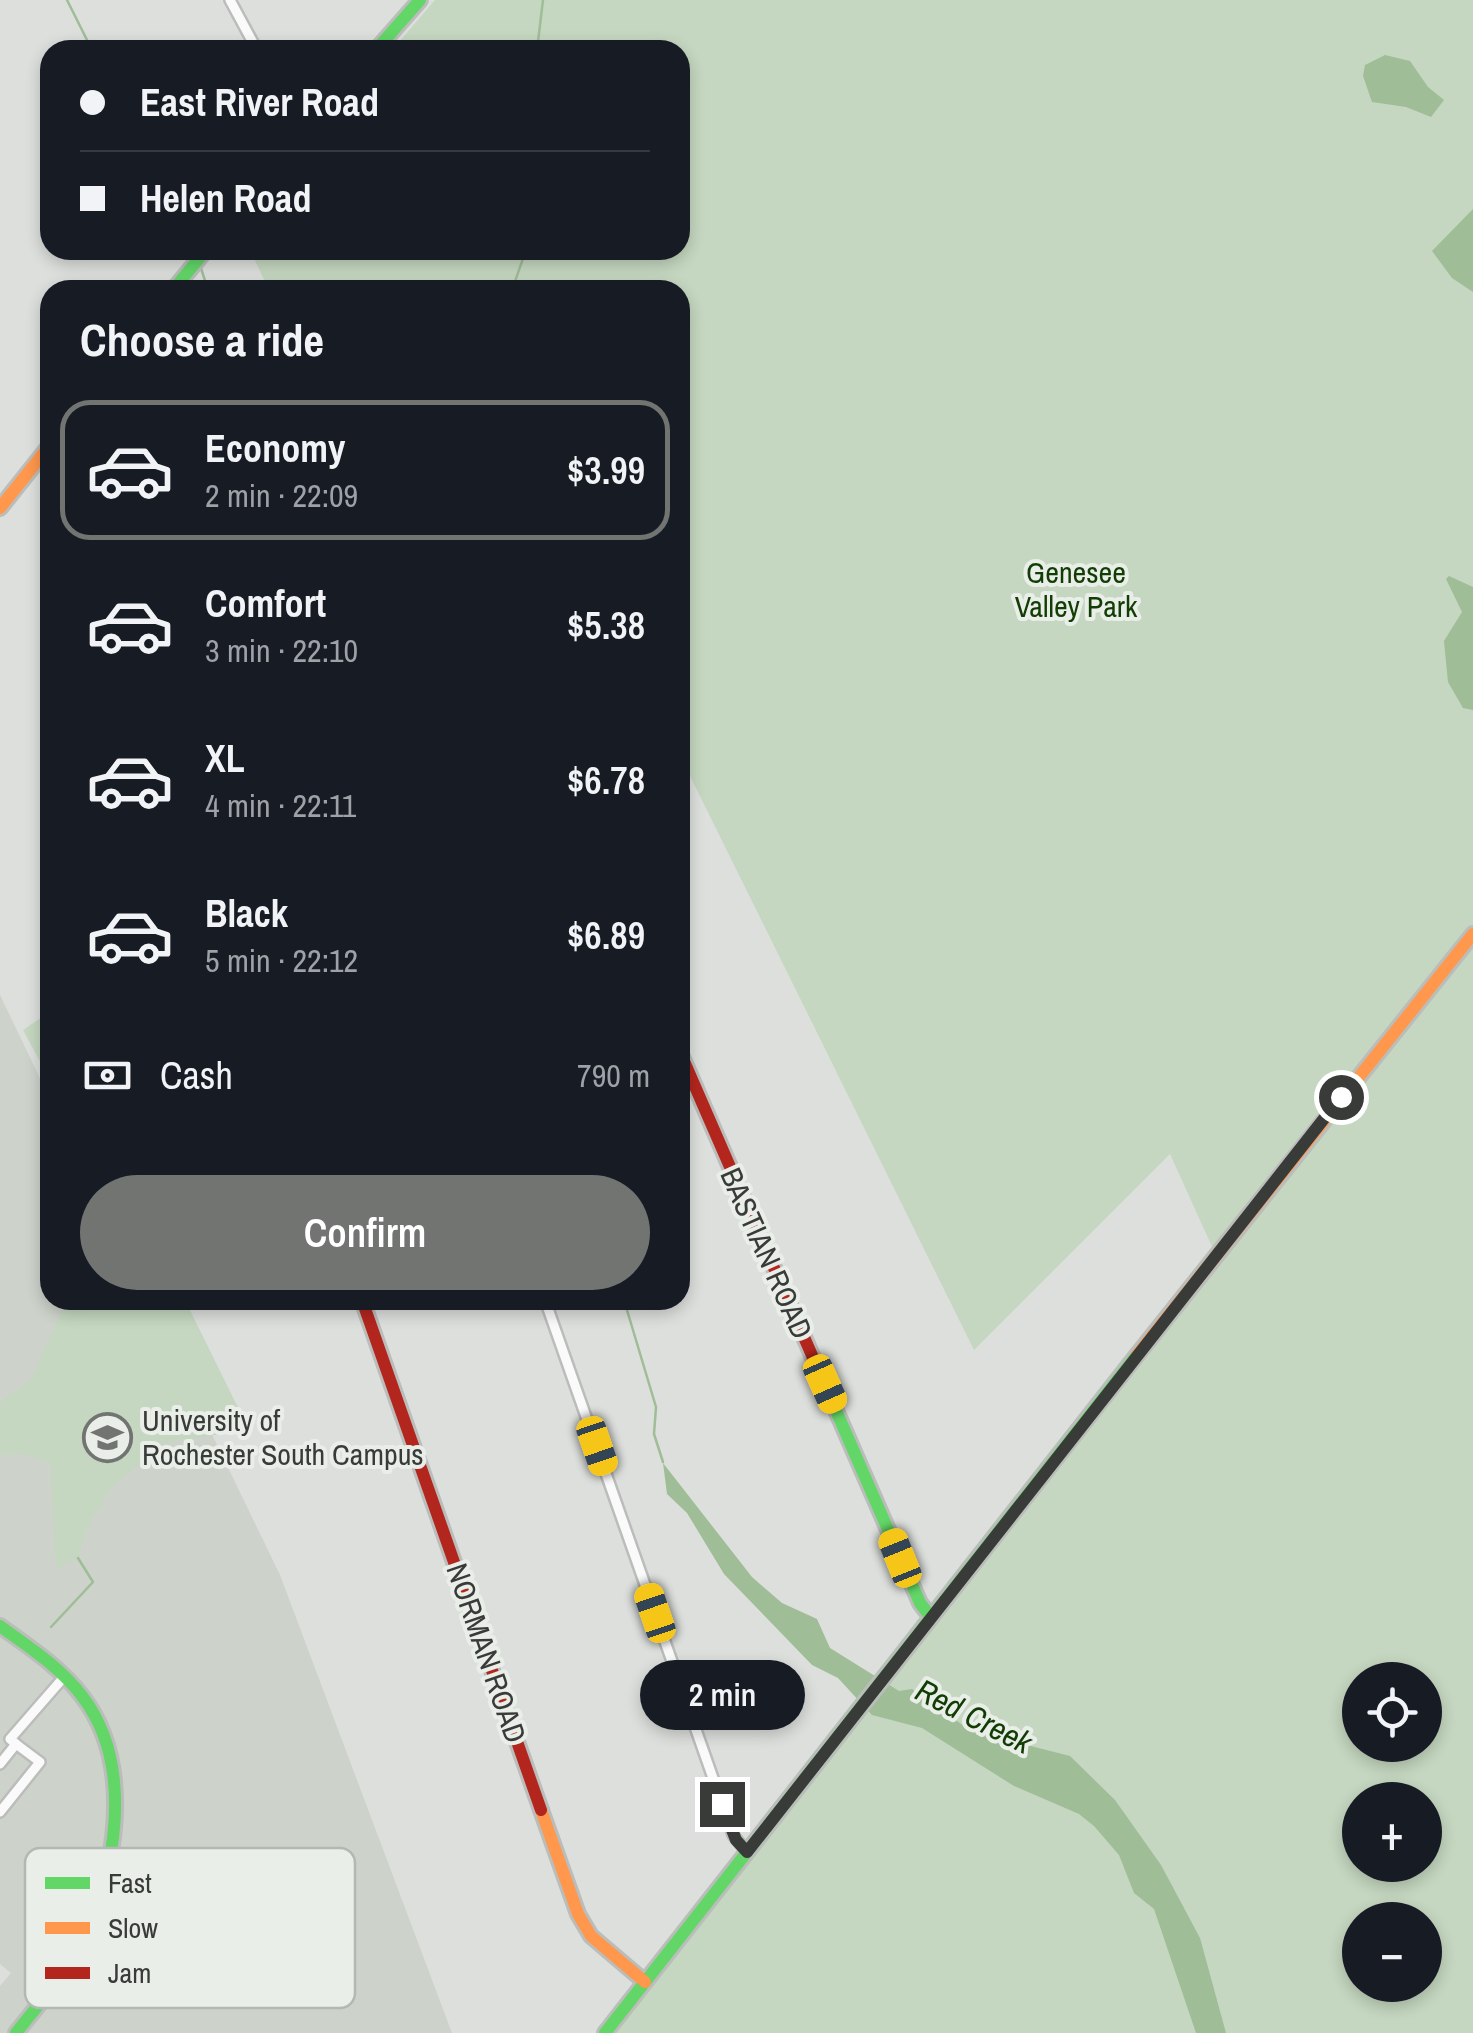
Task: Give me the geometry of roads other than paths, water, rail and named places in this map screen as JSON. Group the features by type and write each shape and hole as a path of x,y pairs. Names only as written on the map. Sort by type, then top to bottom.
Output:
{"street":[{"path":"230,0 252,40"},
{"path":"385,40 420,0"},
{"path":"181,280 198,260"},
{"path":"0,508 40,458"},
{"path":"605,2033 930,1616 1473,934"},
{"name":"BASTIAN ROAD","path":"690,1075 920,1604 930,1616"},
{"name":"NORMAN ROAD","path":"366,1310 578,1914 591,1936 645,1982"},
{"path":"549,1310 733,1835 747,1852"},
{"path":"0,1626 64,1677 91,1708 107,1746 113,1815 107,1848"},
{"path":"0,1812 40,1762 10,1739 64,1677"},
{"path":"0,1764 16,1744"},
{"path":"16,2033 33,2008"}],"waterway":[{"name":"Red Creek","path":"67,0 87,40"},
{"name":"Red Creek","path":"538,40 543,0"},
{"name":"Red Creek","path":"516,280 522,260"},
{"name":"Red Creek","path":"200,265 205,280"},
{"name":"Red Creek","path":"627,1310 656,1407 654,1434 663,1462"},
{"path":"51,1627 93,1582 78,1558"}],"place":[{"name":"University of Rochester South Campus","path":"107,1437"}],"park label":[{"name":"Genesee Valley Park","path":"1076,589"}]}
